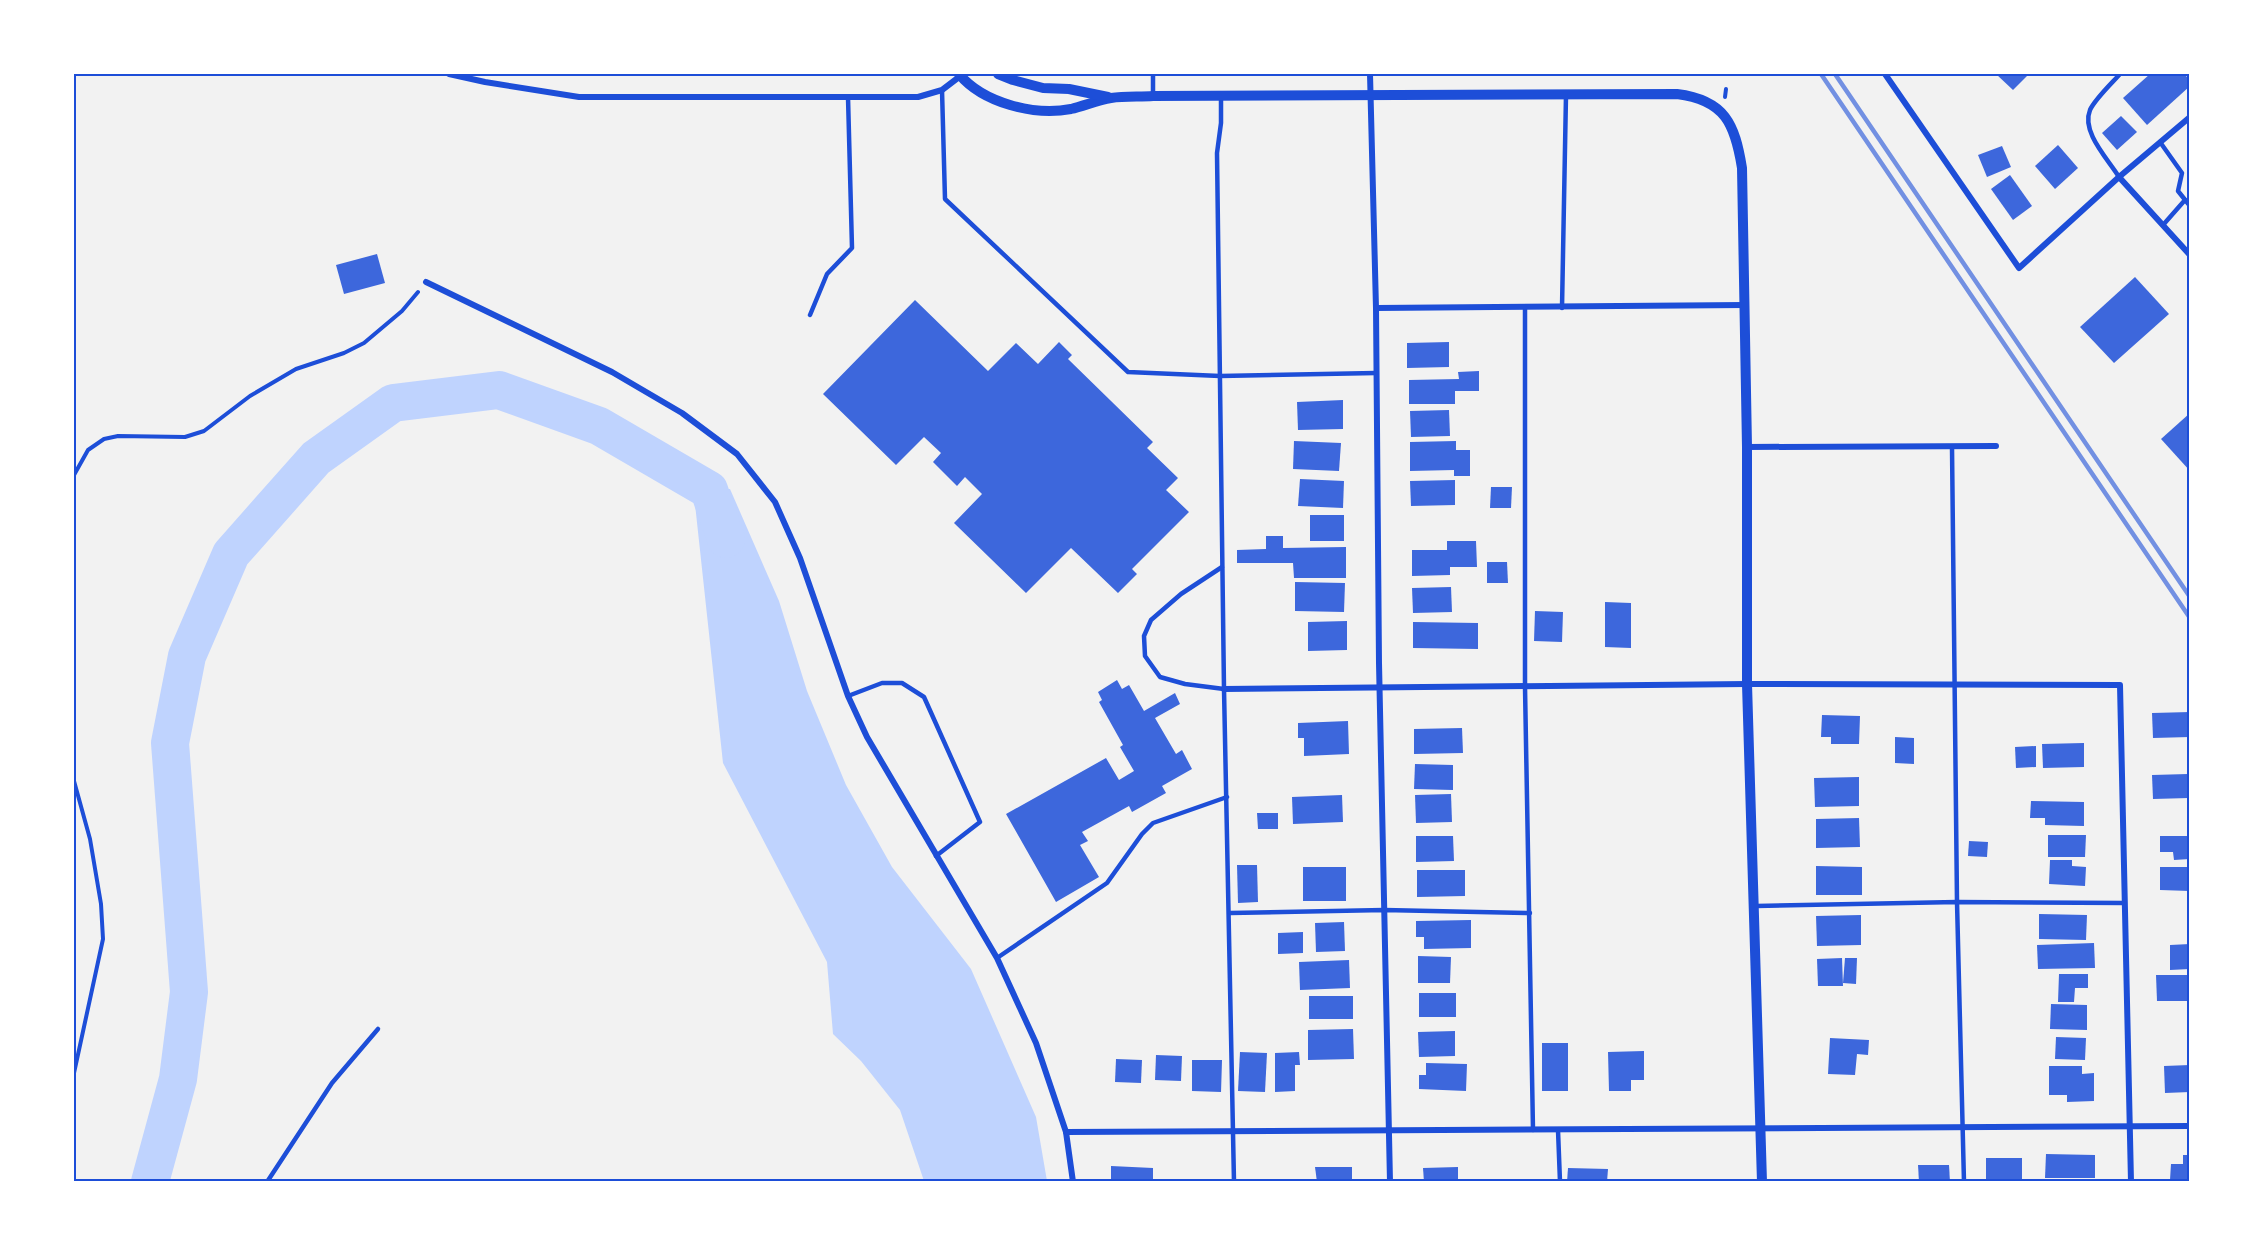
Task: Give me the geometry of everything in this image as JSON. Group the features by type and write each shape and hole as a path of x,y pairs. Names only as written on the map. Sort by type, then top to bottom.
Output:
{"street":[{"path":"449,74 579,97 918,97 942,90 961,74 983,93 1005,104 1040,110 1069,109 1111,98 1154,96 1677,94 1693,96 1709,103 1725,115 1738,140 1742,168 1747,447 1747,684 1756,906 1762,1182"},
{"path":"998,74 1043,88 1069,89 1111,98"},
{"path":"1370,74 1390,1182"},
{"path":"1886,74 2019,268 2119,177 2190,117"},
{"path":"2119,177 2190,255"},
{"path":"426,282 612,372 682,413 737,454 775,502 800,558 848,696 867,737 997,958 1036,1043 1066,1132 1072,1182"},
{"path":"1376,308 1745,305"},
{"path":"1747,447 1995,446"},
{"path":"1224,689 1747,684 2120,686 2131,1182"},
{"path":"1066,1132 2190,1126"}],"lane":[{"path":"1154,74 1154,96"},
{"path":"2119,177 2092,136 2088,122 2090,109 2120,74"},
{"path":"942,90 945,199 1128,372 1220,376 1376,373"},
{"path":"1562,308 1566,95"},
{"path":"1221,96 1221,123 1217,153 1224,689 1234,1182"},
{"path":"810,315 827,274 852,248 848,97"},
{"path":"2160,142 2182,172 2178,191 2190,206"},
{"path":"2163,225 2185,200"},
{"path":"1525,308 1526,687 1533,1130"},
{"path":"1952,447 1957,902 1964,1182"},
{"path":"1222,567 1181,594 1151,620 1144,636 1145,656 1160,677 1185,684 1224,689"},
{"path":"848,696 882,683 902,683 924,697 980,822 936,856"},
{"path":"997,958 1107,883 1142,834 1153,823 1227,797"},
{"path":"1756,906 1957,902 2125,903"},
{"path":"1230,913 1384,910 1530,913"},
{"path":"267,1182 332,1083 378,1029"},
{"path":"1558,1130 1560,1182"}],"path":[{"path":"74,475 88,450 104,439 118,436 185,437 204,431 250,396 296,369 364,343 402,311 426,282"},
{"path":"74,781 90,839 103,939 74,1073"}],"water":[{"path":"730,489 779,601 807,691 846,785 892,867 971,969 1036,1117 1047,1181 924,1181 900,1110 861,1061 833,1034 827,962 723,763 695,504 709,490"}],"building":[{"path":"1996,74 2029,74 2013,90"},
{"path":"2150,74 2184,74 2190,80 2190,86 2147,125 2123,98"},
{"path":"2121,116 2137,132 2117,150 2102,133"},
{"path":"2058,145 2078,168 2055,189 2035,166"},
{"path":"2002,146 2011,167 1987,177 1978,155"},
{"path":"2010,175 2032,206 2013,220 1991,189"},
{"path":"377,254 385,283 344,294 336,265"},
{"path":"2135,277 2169,314 2114,363 2080,327"},
{"path":"915,300 988,371 1016,343 1038,364 1059,342 1072,355 1068,359 1153,442 1147,448 1178,478 1166,490 1189,512 1132,569 1137,574 1118,593 1071,548 1026,593 954,523 982,494 965,477 957,486 933,462 941,453 924,437 896,465 823,394"},
{"path":"1449,342 1449,367 1407,368 1407,343"},
{"path":"1479,371 1479,391 1455,391 1455,404 1409,404 1409,380 1459,379 1458,372"},
{"path":"1343,400 1343,429 1298,430 1297,402"},
{"path":"1449,410 1450,436 1411,437 1410,411"},
{"path":"2190,413 2190,471 2161,439"},
{"path":"1294,441 1341,443 1339,471 1293,469"},
{"path":"1456,441 1456,450 1470,450 1470,476 1454,476 1454,470 1410,471 1410,442"},
{"path":"1300,479 1344,481 1343,508 1298,506"},
{"path":"1455,480 1455,505 1411,506 1410,481"},
{"path":"1491,487 1512,487 1511,508 1490,508"},
{"path":"1310,515 1344,515 1344,541 1310,541"},
{"path":"1266,536 1283,536 1283,548 1346,547 1346,578 1294,578 1293,563 1237,563 1237,550 1266,549"},
{"path":"1447,541 1476,541 1477,567 1450,567 1450,575 1412,576 1412,550 1447,550"},
{"path":"1487,562 1507,562 1508,583 1487,583"},
{"path":"1295,582 1345,583 1344,612 1295,611"},
{"path":"1451,587 1452,612 1413,613 1412,588"},
{"path":"1605,602 1631,603 1631,648 1605,647"},
{"path":"1535,611 1563,612 1562,642 1534,641"},
{"path":"1347,621 1347,650 1308,651 1308,622"},
{"path":"1413,622 1478,623 1478,649 1413,648"},
{"path":"1117,680 1122,689 1129,685 1144,711 1175,693 1180,704 1155,718 1176,754 1182,750 1192,769 1162,786 1166,793 1132,812 1129,806 1082,832 1088,841 1080,845 1099,877 1056,902 1006,814 1106,758 1119,780 1134,771 1120,747 1123,745 1099,702 1102,700 1098,692"},
{"path":"2190,712 2190,737 2153,738 2152,713"},
{"path":"1822,715 1860,716 1859,744 1831,744 1831,737 1821,737"},
{"path":"1348,721 1349,754 1304,756 1304,738 1298,738 1298,723"},
{"path":"1462,728 1463,753 1414,754 1414,729"},
{"path":"1895,737 1914,738 1914,764 1895,763"},
{"path":"2084,743 2084,767 2043,768 2042,744"},
{"path":"2036,746 2036,767 2016,768 2015,747"},
{"path":"1415,764 1453,765 1453,790 1414,789"},
{"path":"2188,774 2189,798 2153,799 2152,775"},
{"path":"1859,777 1859,806 1815,807 1814,778"},
{"path":"1451,794 1452,822 1416,823 1415,795"},
{"path":"1342,795 1343,822 1293,824 1292,797"},
{"path":"2031,801 2084,802 2084,826 2045,825 2045,818 2030,818"},
{"path":"1257,813 1278,813 1278,829 1258,829"},
{"path":"1859,818 1860,847 1816,848 1816,819"},
{"path":"2048,835 2086,835 2085,857 2048,857"},
{"path":"1416,836 1453,836 1454,861 1416,862"},
{"path":"2160,836 2190,836 2190,859 2174,860 2173,852 2160,852"},
{"path":"1969,841 1988,842 1987,857 1968,856"},
{"path":"2050,860 2072,860 2072,866 2086,867 2085,886 2049,884"},
{"path":"1237,865 1257,865 1258,902 1238,903"},
{"path":"1816,866 1862,867 1862,895 1816,895"},
{"path":"1303,867 1346,867 1346,901 1303,901"},
{"path":"2160,867 2190,867 2190,891 2160,890"},
{"path":"1417,870 1465,870 1465,896 1417,897"},
{"path":"2039,914 2087,915 2086,940 2039,939"},
{"path":"1861,915 1861,945 1817,946 1816,916"},
{"path":"1471,920 1471,948 1424,949 1424,937 1416,937 1416,921"},
{"path":"1344,922 1345,951 1316,952 1315,923"},
{"path":"1303,932 1303,953 1278,954 1278,933"},
{"path":"2094,943 2095,968 2038,969 2037,945"},
{"path":"2190,944 2190,969 2170,970 2170,945"},
{"path":"1418,956 1451,957 1450,983 1418,983"},
{"path":"1842,958 1843,986 1818,986 1817,959"},
{"path":"1845,958 1857,958 1856,984 1843,983"},
{"path":"1349,960 1350,988 1300,990 1299,962"},
{"path":"2059,974 2088,974 2088,988 2075,988 2074,1002 2058,1002"},
{"path":"2156,975 2190,975 2190,1001 2157,1001"},
{"path":"1419,993 1456,993 1456,1017 1419,1017"},
{"path":"1309,996 1353,996 1353,1019 1309,1019"},
{"path":"2051,1004 2087,1005 2087,1030 2050,1029"},
{"path":"1353,1029 1354,1059 1308,1060 1308,1030"},
{"path":"1455,1031 1455,1056 1419,1057 1418,1032"},
{"path":"2056,1037 2086,1038 2085,1060 2055,1059"},
{"path":"1830,1038 1869,1040 1868,1055 1857,1054 1855,1075 1828,1074"},
{"path":"1542,1043 1568,1043 1568,1091 1542,1091"},
{"path":"1644,1051 1644,1080 1631,1080 1631,1091 1609,1091 1608,1052"},
{"path":"1240,1052 1267,1053 1265,1092 1238,1091"},
{"path":"1299,1052 1300,1065 1295,1065 1295,1091 1275,1092 1275,1053"},
{"path":"1156,1055 1182,1056 1181,1081 1155,1080"},
{"path":"1116,1059 1142,1060 1141,1083 1115,1082"},
{"path":"1192,1060 1222,1060 1221,1092 1192,1091"},
{"path":"1426,1063 1467,1064 1466,1091 1419,1089 1419,1075 1426,1075"},
{"path":"2190,1065 2190,1092 2165,1093 2164,1066"},
{"path":"2049,1066 2082,1066 2082,1074 2094,1073 2094,1101 2067,1102 2067,1095 2049,1095"},
{"path":"2046,1154 2095,1155 2095,1178 2045,1178"},
{"path":"2183,1155 2190,1155 2190,1180 2170,1180 2171,1164 2183,1164"},
{"path":"1986,1158 2022,1158 2022,1179 1986,1179"},
{"path":"1918,1165 1949,1165 1950,1182 1919,1182"},
{"path":"1111,1166 1153,1168 1153,1182 1111,1182"},
{"path":"1315,1167 1352,1167 1352,1182 1317,1182"},
{"path":"1458,1167 1458,1182 1424,1182 1423,1168"},
{"path":"1568,1168 1608,1169 1607,1182 1567,1182"}],"waterway":[{"path":"150,1182 178,1079 189,992 170,743 187,656 231,554 316,458 393,403 499,390 599,426 709,490 726,539"}],"railway":[{"path":"1821,74 2190,618"},
{"path":"1835,74 2190,597"}]}
